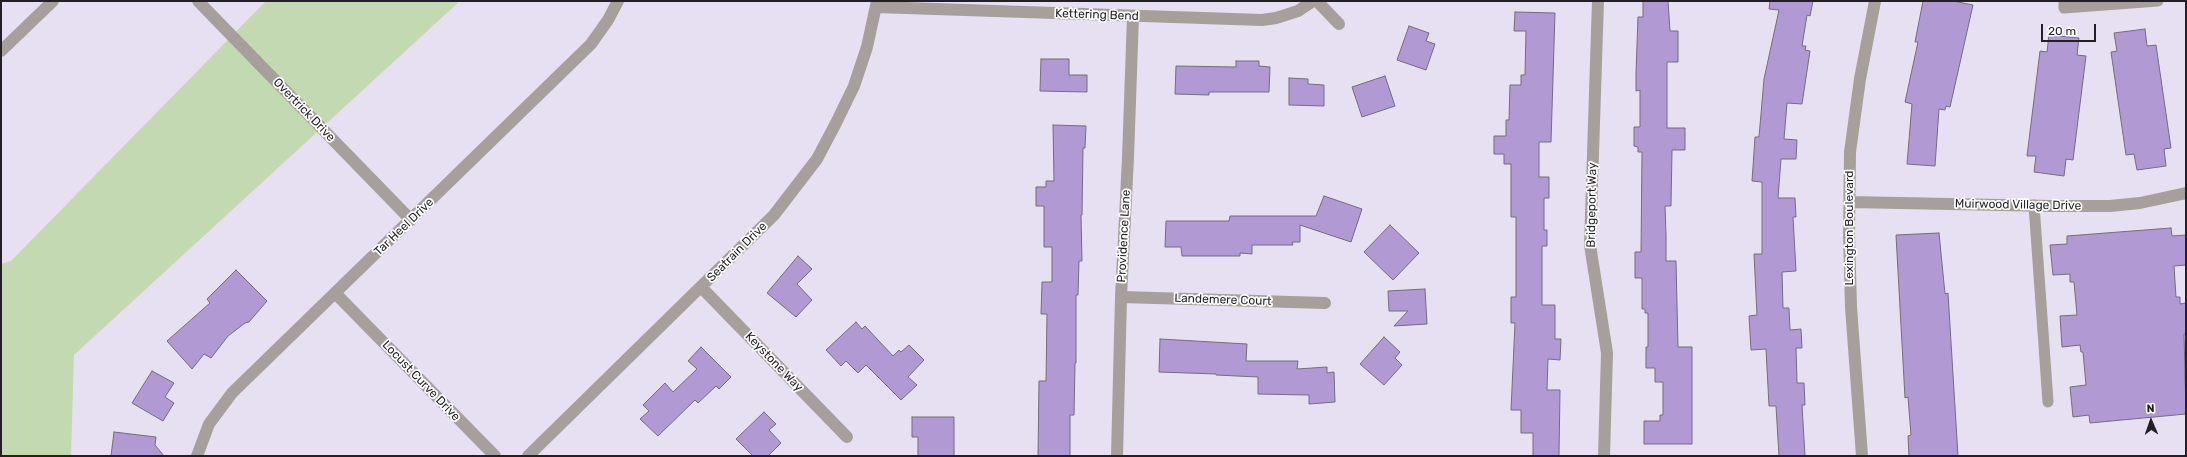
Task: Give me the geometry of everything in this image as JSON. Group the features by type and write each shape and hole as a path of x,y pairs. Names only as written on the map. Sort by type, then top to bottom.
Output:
{"street":[{"path":"1,51 53,1"},
{"name":"Overtrick Drive","path":"198,1 411,220"},
{"name":"Tar Heel Drive","path":"197,456 209,424 223,403 591,44 608,20 618,1"},
{"name":"Kettering Bend","path":"877,4 1133,16 1262,20 1276,18 1298,11 1313,1"},
{"path":"1317,1 1339,24"},
{"name":"Bridgeport Way","path":"1598,1 1590,245 1607,353 1604,456"},
{"name":"Lexington Boulevard","path":"1862,456 1851,307 1849,202 1852,137 1860,79 1875,1"},
{"name":"Seatrain Drive","path":"528,456 774,215 817,159 854,86 867,47 877,4"},
{"name":"Providence Lane","path":"1116,456 1133,16"},
{"name":"Muirwood Village Drive","path":"1849,202 2110,206 2140,203 2186,193"},
{"name":"Keystone Way","path":"701,288 847,436"},
{"name":"Locust Curve Drive","path":"336,293 495,456"},
{"name":"Landemere Court","path":"1121,297 1325,303"}],"lane":[{"path":"2064,1 2064,8 2158,1"},
{"path":"2034,204 2048,402"}],"green space":[{"path":"266,1 460,1 74,355 71,456 1,456 1,264 11,261"}],"building":[{"path":"1643,1 1668,1 1670,31 1678,31 1678,62 1667,62 1667,128 1685,128 1685,150 1672,150 1671,206 1665,206 1666,261 1676,261 1678,347 1692,347 1692,444 1644,444 1644,421 1660,421 1660,415 1663,415 1663,382 1655,382 1655,368 1646,368 1646,347 1648,347 1648,313 1645,313 1645,309 1642,309 1642,278 1635,278 1635,252 1641,252 1642,152 1638,152 1638,147 1634,146 1634,127 1640,127 1640,90 1636,91 1636,73 1638,17 1643,17"},
{"path":"1770,1 1813,1 1810,16 1807,15 1802,46 1806,46 1805,50 1810,51 1802,104 1787,103 1784,139 1797,140 1796,159 1781,159 1778,198 1795,198 1796,217 1793,217 1796,271 1782,272 1783,308 1789,308 1790,330 1801,329 1802,348 1796,348 1797,383 1804,383 1805,405 1802,405 1805,456 1779,456 1776,406 1769,406 1766,349 1751,350 1749,316 1757,315 1754,254 1762,254 1762,182 1752,181 1755,137 1759,137 1764,79 1779,10 1769,9"},
{"path":"1923,1 1953,1 1973,5 1950,107 1946,106 1945,110 1939,109 1935,166 1907,164 1912,104 1905,102 1918,42 1915,42"},
{"path":"1515,12 1555,13 1551,142 1539,142 1539,177 1549,177 1549,198 1544,198 1544,230 1547,230 1547,246 1542,246 1542,305 1555,305 1555,339 1561,339 1560,360 1548,359 1547,390 1560,390 1559,456 1533,456 1533,433 1521,433 1521,410 1511,410 1515,323 1511,323 1511,297 1516,297 1516,217 1511,217 1511,164 1504,164 1504,154 1494,154 1494,136 1506,136 1506,120 1509,120 1510,85 1521,85 1521,75 1525,75 1526,31 1514,31"},
{"path":"1409,26 1429,33 1426,41 1435,44 1426,70 1397,60"},
{"path":"2145,29 2147,46 2156,45 2171,148 2164,149 2166,166 2137,170 2134,154 2126,155 2111,52 2117,51 2114,33"},
{"path":"2049,35 2079,38 2077,55 2086,56 2073,160 2066,159 2064,176 2034,172 2036,156 2027,156 2040,51 2047,52"},
{"path":"1041,59 1069,59 1069,75 1087,75 1087,92 1040,91"},
{"path":"1236,61 1259,61 1259,66 1270,67 1269,92 1209,92 1209,95 1175,94 1176,66 1236,67"},
{"path":"1385,76 1395,106 1362,117 1352,87"},
{"path":"1289,78 1308,79 1308,84 1324,85 1324,106 1289,105"},
{"path":"1053,125 1086,126 1085,148 1083,148 1081,215 1082,261 1079,261 1078,295 1076,295 1076,363 1074,415 1070,415 1070,456 1038,456 1039,381 1046,381 1047,314 1041,314 1042,282 1052,282 1052,247 1044,247 1044,206 1036,206 1036,187 1046,187 1046,181 1054,181"},
{"path":"1324,196 1362,209 1351,242 1300,225 1300,242 1292,242 1293,245 1252,245 1252,254 1240,253 1240,256 1182,256 1181,247 1165,247 1166,221 1229,221 1230,216 1316,216"},
{"path":"1390,225 1419,253 1393,280 1364,252"},
{"path":"2171,228 2172,236 2186,235 2186,265 2174,266 2176,297 2180,297 2180,304 2186,303 2186,334 2184,334 2186,414 2090,423 2089,415 2073,417 2070,387 2086,385 2083,352 2081,352 2080,345 2062,347 2060,316 2077,315 2074,282 2070,282 2070,274 2053,275 2050,245 2067,244 2067,236"},
{"path":"1939,233 1945,294 1948,293 1958,456 1909,456 1908,436 1911,435 1908,397 1905,398 1896,235"},
{"path":"798,256 812,269 797,284 812,300 796,317 767,293"},
{"path":"236,270 267,301 249,322 245,323 228,336 211,358 204,354 192,369 167,341 210,303 207,299"},
{"path":"1425,289 1427,324 1394,326 1408,311 1389,311 1388,291"},
{"path":"856,322 862,329 865,326 893,356 899,350 901,352 909,345 924,360 908,377 917,385 901,400 866,365 858,373 846,361 841,366 826,350"},
{"path":"1384,337 1400,352 1395,358 1402,365 1384,385 1360,364"},
{"path":"1160,339 1247,344 1246,361 1298,361 1297,369 1327,367 1327,373 1334,372 1335,402 1309,404 1309,395 1258,394 1258,377 1159,372"},
{"path":"701,347 731,377 719,389 716,386 698,403 695,400 658,436 640,419 649,411 643,405 665,383 673,392 697,369 688,361"},
{"path":"152,371 174,383 165,397 174,403 163,421 132,403"},
{"path":"764,412 776,424 769,430 781,443 768,456 753,456 736,439"},
{"path":"912,417 954,417 954,456 918,456 918,437 912,437"},
{"path":"114,432 156,437 155,445 164,456 111,456"}]}
